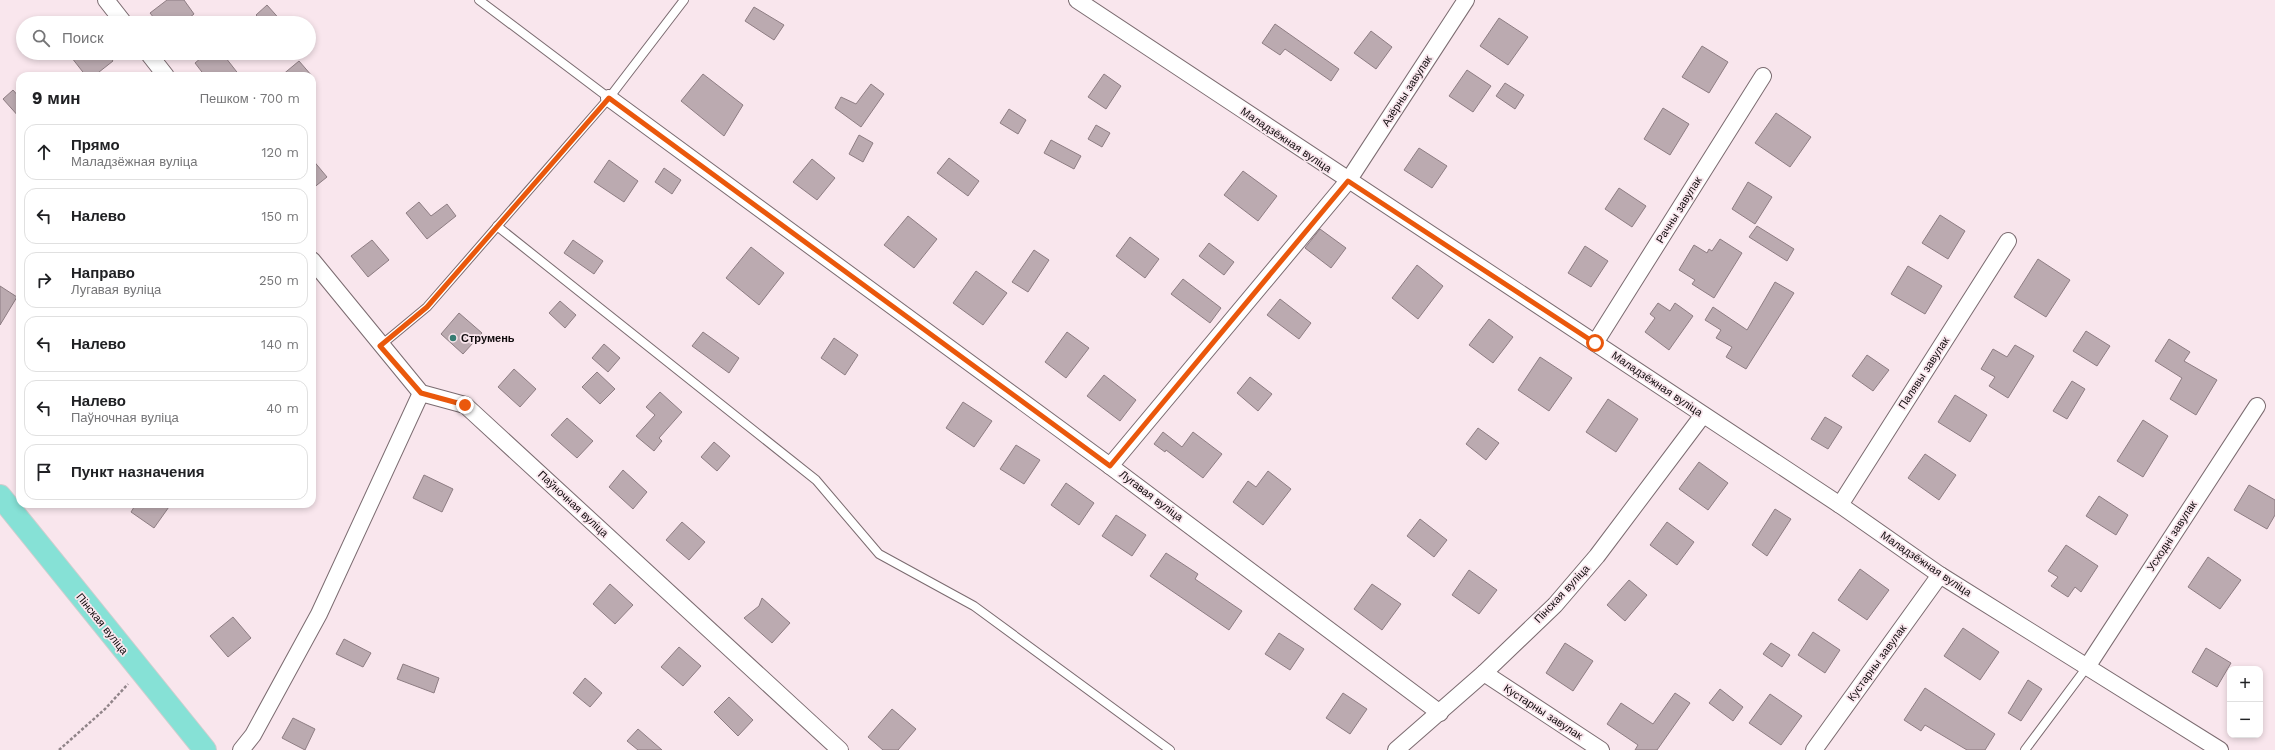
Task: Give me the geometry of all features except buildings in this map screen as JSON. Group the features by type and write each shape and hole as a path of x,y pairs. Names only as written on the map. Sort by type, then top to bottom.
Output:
{"main road":[{"name":"Пінская вуліца","path":"0,496 140,671 206,750"}],"street":[{"path":"106,0 119,16"},
{"name":"Маладзёжная вуліца","path":"1076,0 1840,505 1940,575 2220,750"},
{"name":"Азёрны завулак","path":"1110,466 1348,181 1466,0"},
{"path":"153,60 163,72"},
{"name":"Рачны завулак","path":"1595,343 1763,76"},
{"name":"Лугавая вуліца","path":"609,98 1110,466 1440,713"},
{"name":"Палявы завулак","path":"1840,505 2008,241"},
{"path":"241,750 253,735 319,614 421,393 380,346 316,265"},
{"name":"Паўночная вуліца","path":"421,393 465,405 840,750"},
{"name":"Усходні завулак","path":"2087,666 2256,406"},
{"name":"Пінская вуліца","path":"1396,750 1484,673 1555,605 1597,556 1703,415"},
{"name":"Кустарны завулак","path":"1814,750 1940,575"},
{"name":"Кустарны завулак","path":"1484,673 1601,750"}],"lane":[{"path":"479,0 609,98"},
{"path":"380,346 427,307 609,98 684,0"},
{"path":"497,226 816,480 879,554 974,606 1170,750"},
{"path":"2026,750 2087,666"}],"path":[{"path":"59,750 105,709 140,671"}],"place":[{"name":"Струмень","path":"453,338"}],"route":[{"path":"465,405 421,393 380,346 427,307 609,98 1110,466 1348,181 1595,343"}]}
